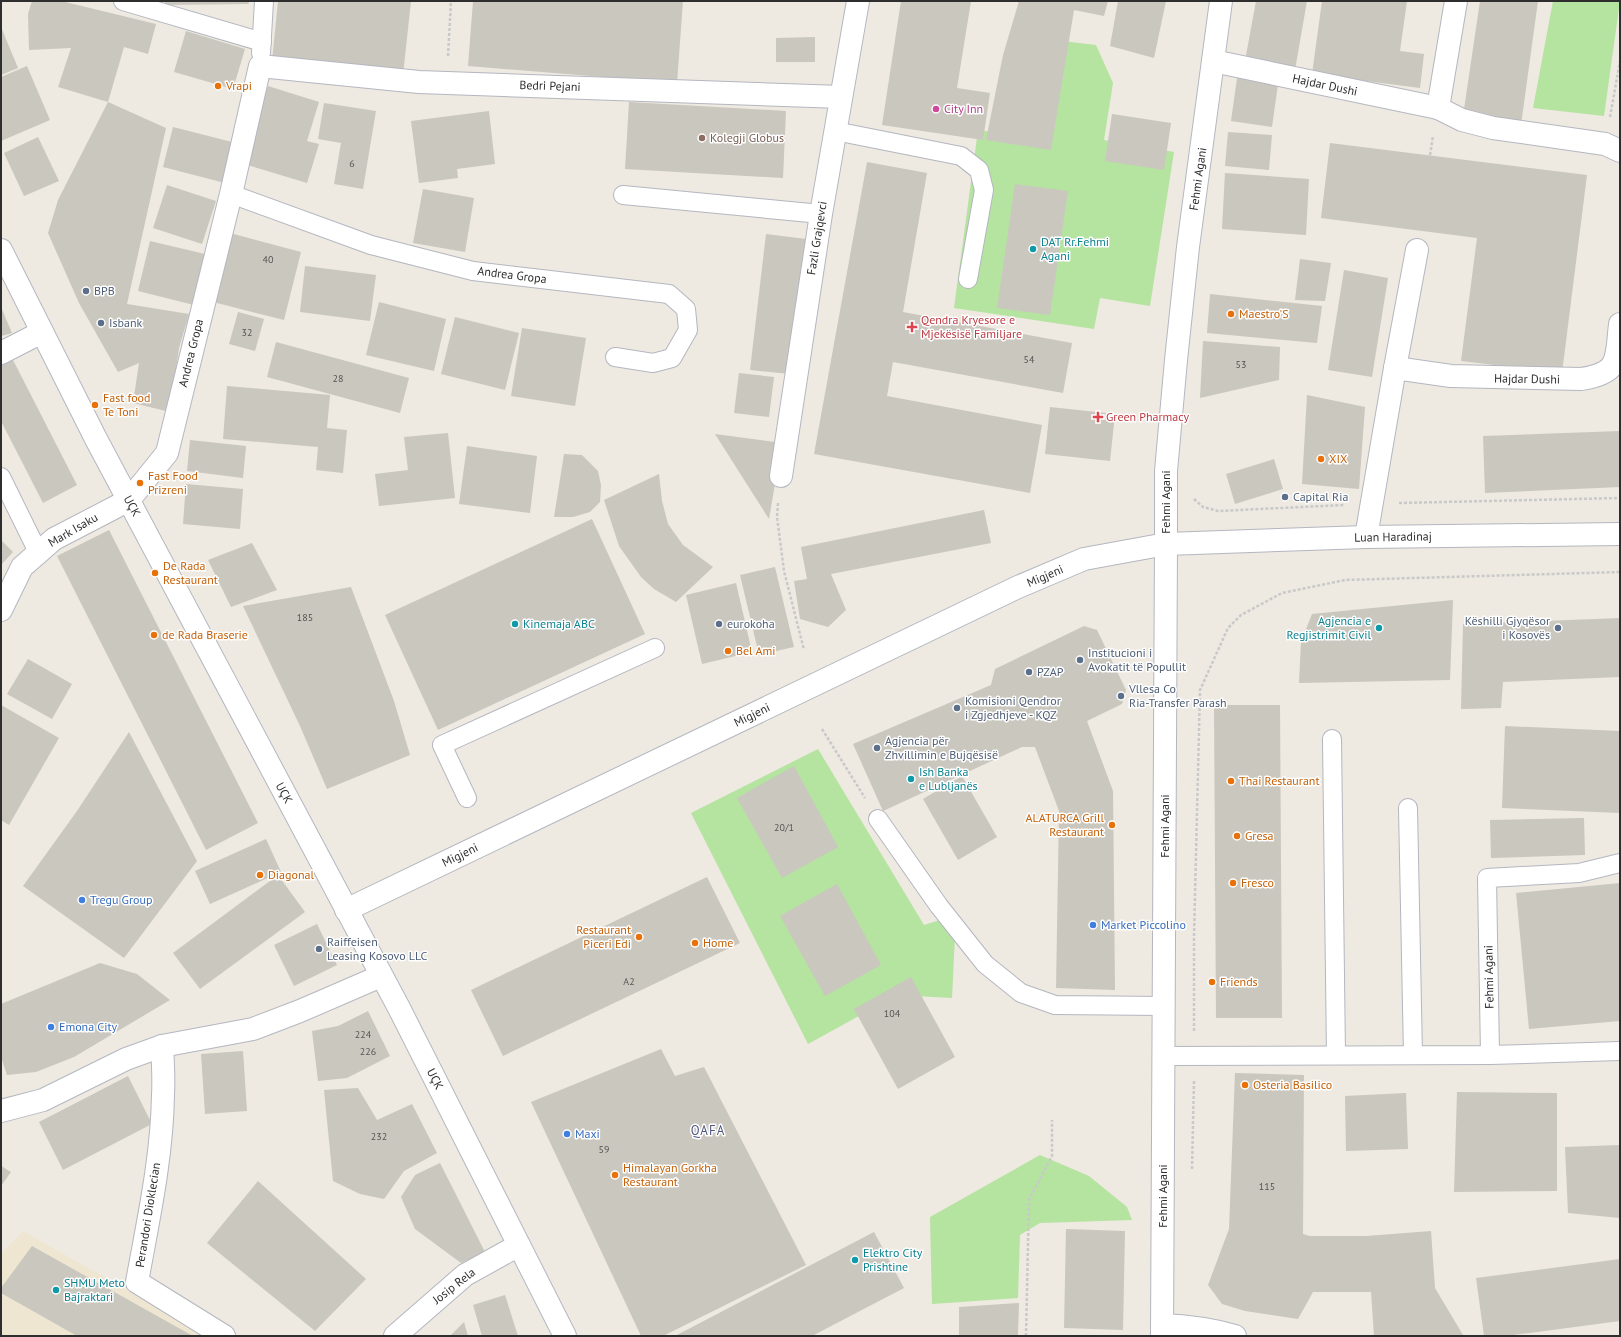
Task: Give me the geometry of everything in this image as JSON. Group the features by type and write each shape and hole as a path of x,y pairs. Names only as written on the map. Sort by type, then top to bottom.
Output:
{"street":[{"name":"Fazli Grajqevci","path":"781,476 821,214 858,1"},
{"name":"Fehmi Agani","path":"1162,1330 1166,471 1188,247 1221,1"},
{"path":"1438,108 1456,1"},
{"name":"Hajdar Dushi","path":"1213,61 1438,108 1462,120 1493,128 1613,147"},
{"name":"Bedri Pejani","path":"260,66 419,82 841,97"},
{"name":"Andrea Gropa","path":"129,500 167,453 231,194 260,66"},
{"name":"UÇK","path":"1,250 96,439 381,976 520,1245 565,1336"},
{"path":"1366,537 1417,250"},
{"name":"Hajdar Dushi","path":"1395,368 1458,377 1581,379 1597,377 1610,370 1616,359 1620,324"},
{"path":"1,353 42,332"},
{"name":"Mark Isaku","path":"1,610 22,567 38,552 54,539 129,500"},
{"name":"Luan Haradinaj","path":"1166,544 1366,537 1620,534"},
{"name":"Migjeni","path":"346,910 1018,587 1084,559 1166,544"},
{"path":"1,1110 44,1100 126,1059 162,1046 253,1029 300,1011 381,976"},
{"name":"Perandori Dioklecian","path":"162,1046 163,1095 160,1140 151,1204 137,1282 224,1336"},
{"name":"Josip Rela","path":"395,1336 465,1275 520,1245"},
{"path":"1162,1330 1212,1330 1235,1336"}],"lane":[{"path":"123,1 151,5 262,42"},
{"name":"Andrea Gropa","path":"260,66 264,1"},
{"path":"835,131 961,156 979,170 984,190 968,279"},
{"name":"Andrea Gropa","path":"231,194 371,245 411,256 473,271 670,294 686,309 688,330 672,358 653,363 615,357"},
{"path":"623,195 821,214"},
{"path":"1,477 38,552"},
{"path":"467,798 442,744 655,648"},
{"path":"1332,739 1336,1055"},
{"path":"1408,808 1413,1055"},
{"path":"878,819 939,906 985,964 1021,993 1055,1004 1164,1006"},
{"name":"Fehmi Agani","path":"1490,1055 1487,878 1579,873 1620,863"},
{"path":"1164,1056 1490,1055 1620,1051"}],"path":[{"path":"446,82 451,1"},
{"path":"1613,147 1620,61"},
{"path":"781,476 777,517 784,571 804,650"},
{"path":"1189,494 1203,507 1218,511 1371,504 1620,498"},
{"path":"1192,1175 1194,936 1200,690 1228,628 1241,615 1282,593 1345,580 1620,572"},
{"path":"822,729 878,819"},
{"path":"1026,1336 1029,1200 1052,1156 1052,1120"}],"shaded area":[{"name":"SHMU Meto Bajraktari","path":"23,1231 208,1336 1,1336 1,1254"}],"green space":[{"path":"1553,1 1620,1 1604,116 1533,108"},
{"path":"1062,41 1096,45 1113,83 1104,140 1174,152 1150,306 1100,298 1094,329 954,308 978,130 1048,139"},
{"path":"818,749 924,925 956,915 952,998 897,995 808,1044 691,813"},
{"path":"1040,1155 1089,1176 1127,1207 1132,1220 1040,1223 1020,1235 1018,1298 932,1304 930,1217"}],"building":[{"path":"32,1 61,1 156,24 148,54 124,47 108,102 58,87 71,48 29,50 28,14"},
{"path":"165,1 248,1 249,4 165,5"},
{"path":"278,1 411,1 403,75 272,61"},
{"path":"473,1 683,1 677,83 468,66"},
{"path":"901,1 971,1 957,88 990,93 983,140 882,125"},
{"path":"1019,1 1108,1 1104,16 1074,10 1051,150 986,140 1003,55"},
{"path":"1118,1 1166,1 1154,58 1110,46"},
{"path":"1256,1 1307,1 1295,70 1245,61"},
{"path":"1322,1 1407,1 1400,51 1424,54 1420,88 1312,74"},
{"path":"1480,1 1538,1 1521,125 1463,116"},
{"path":"1,27 18,68 1,75"},
{"path":"186,31 245,49 233,89 174,72"},
{"path":"815,37 815,62 776,62 776,38"},
{"path":"27,66 50,120 1,141 1,77"},
{"path":"1237,78 1278,84 1272,127 1231,121"},
{"path":"268,86 319,102 307,141 319,144 307,183 244,164"},
{"path":"108,102 166,128 127,304 189,314 179,348 170,412 133,403 139,363 118,372 79,303 48,233 58,200"},
{"path":"629,102 786,111 783,178 625,169"},
{"path":"324,103 376,111 363,189 334,184 341,143 318,139"},
{"path":"489,111 495,164 457,169 458,178 419,183 411,121"},
{"path":"1112,114 1171,123 1164,170 1105,161"},
{"path":"173,127 236,143 225,183 163,167"},
{"path":"1228,132 1272,135 1269,170 1225,166"},
{"path":"38,137 59,181 24,196 4,153"},
{"path":"1330,143 1587,175 1562,373 1461,361 1477,238 1321,218"},
{"name":"Qendra Kryesore e Mjekësisë Familjare","path":"867,162 927,173 903,312 1072,343 1063,393 893,362 887,396 1042,425 1030,493 814,454"},
{"path":"1225,173 1309,179 1306,235 1222,229"},
{"name":"DAT Rr.Fehmi Agani","path":"1015,184 1068,191 1050,315 997,308"},
{"path":"167,185 216,201 202,244 153,228"},
{"path":"423,189 474,198 465,252 413,243"},
{"path":"230,233 301,252 284,320 213,302"},
{"path":"766,234 806,239 790,374 750,370"},
{"path":"150,241 205,254 194,305 138,291"},
{"path":"1300,259 1331,263 1325,301 1295,300"},
{"path":"305,266 376,275 370,321 300,312"},
{"path":"1344,270 1388,278 1372,377 1328,370"},
{"path":"1210,294 1322,306 1317,343 1207,333"},
{"path":"379,302 446,319 434,371 366,355"},
{"path":"1,307 12,333 1,336"},
{"path":"238,312 264,319 255,351 229,344"},
{"path":"455,317 519,333 505,390 441,374"},
{"path":"522,328 586,338 575,406 511,396"},
{"path":"1203,341 1280,347 1279,380 1200,398"},
{"path":"276,342 409,378 400,413 267,377"},
{"path":"13,360 77,485 43,503 1,421 1,366"},
{"path":"739,373 774,377 769,417 734,413"},
{"path":"227,386 330,395 327,428 347,430 343,473 316,470 318,447 223,439"},
{"path":"1307,395 1365,407 1359,489 1302,484"},
{"path":"1050,407 1115,414 1110,461 1045,454"},
{"path":"1620,431 1620,487 1485,493 1483,436"},
{"path":"448,433 455,498 379,506 375,474 408,470 404,437"},
{"path":"715,434 782,443 769,519"},
{"path":"190,440 246,446 243,478 187,471"},
{"path":"467,446 537,456 530,513 459,504"},
{"path":"564,454 582,455 598,471 601,485 600,502 590,512 573,517 554,517"},
{"path":"1274,459 1283,489 1235,504 1226,474"},
{"path":"659,474 662,501 668,524 683,545 713,567 676,602 654,589 641,577 619,546 604,500"},
{"path":"186,484 243,489 240,529 183,524"},
{"path":"984,510 991,543 831,574 846,610 828,627 800,619 794,581 807,579 801,547"},
{"name":"Kinemaja ABC","path":"592,519 645,634 438,730 385,615"},
{"path":"109,530 258,823 206,850 57,556"},
{"path":"1,540 13,552 1,565"},
{"path":"252,543 277,590 231,607 208,560"},
{"path":"775,567 794,647 759,655 740,575"},
{"name":"eurokoha","path":"736,583 752,652 702,664 686,595"},
{"path":"351,587 394,701 410,755 327,789 300,726 243,606"},
{"name":"Agjencia e Regjistrimit Civil","path":"1453,600 1450,680 1299,683 1301,642 1312,614"},
{"path":"1620,618 1620,677 1503,682 1501,708 1461,709 1463,624"},
{"path":"1084,626 1097,630 1126,690 1122,704 1087,721 1113,791 1115,990 1056,988 1059,811 1035,747 1022,747 883,811 853,744 991,685 995,669"},
{"path":"28,659 72,684 52,719 7,694"},
{"path":"1,705 59,738 9,825 1,820"},
{"path":"1214,705 1280,705 1282,1018 1216,1018"},
{"path":"1505,726 1620,731 1620,813 1502,808"},
{"path":"129,732 197,861 124,958 23,886 77,811"},
{"path":"794,766 838,847 782,878 737,798"},
{"path":"962,776 997,837 958,860 923,799"},
{"path":"1584,818 1585,855 1491,858 1490,820"},
{"path":"266,839 281,872 210,904 195,871"},
{"path":"278,875 305,912 200,989 173,953"},
{"path":"707,877 740,943 503,1056 471,990"},
{"path":"1620,883 1620,1021 1529,1029 1516,893"},
{"path":"837,884 881,965 825,996 780,916"},
{"path":"317,924 337,965 294,986 274,945"},
{"path":"100,963 137,974 170,1000 74,1057 36,1072 7,1075 1,1057 1,1004"},
{"path":"911,977 955,1057 898,1089 854,1009"},
{"path":"368,1011 390,1056 347,1078 318,1081 312,1031 338,1026"},
{"path":"661,1049 675,1076 704,1067 806,1265 663,1336 641,1336 531,1102"},
{"path":"243,1051 247,1111 205,1114 201,1054"},
{"path":"1235,1073 1304,1075 1303,1234 1310,1236 1366,1236 1431,1231 1435,1288 1463,1335 1374,1336 1371,1292 1313,1292 1298,1319 1245,1311 1222,1304 1208,1285 1229,1229"},
{"path":"128,1076 152,1124 63,1170 39,1122"},
{"path":"358,1088 377,1120 412,1104 437,1153 404,1171 384,1199 360,1194 333,1181 324,1090"},
{"path":"1457,1092 1557,1093 1557,1191 1454,1192"},
{"path":"1406,1093 1408,1149 1346,1151 1345,1096"},
{"path":"1620,1145 1620,1218 1568,1213 1565,1147"},
{"path":"440,1163 485,1252 461,1263 415,1229 401,1197 415,1175"},
{"path":"1,1166 11,1172 1,1186"},
{"path":"258,1181 366,1279 315,1331 207,1243"},
{"path":"1066,1229 1125,1231 1123,1330 1064,1328"},
{"name":"Elektro City Prishtine","path":"874,1232 904,1288 812,1336 675,1336"},
{"name":"SHMU Meto Bajraktari","path":"32,1246 193,1336 77,1336 1,1293 1,1288"},
{"path":"1620,1259 1620,1321 1506,1336 1484,1336 1476,1278"},
{"path":"505,1295 518,1336 482,1336 473,1305"},
{"path":"1019,1303 1018,1336 959,1336 959,1307"},
{"path":"464,1322 468,1336 450,1336"}],"place":[{"name":"Vrapi","path":"218,86"},
{"name":"City Inn","path":"936,109"},
{"name":"Kolegji Globus","path":"702,138"},
{"name":"DAT Rr.Fehmi Agani","path":"1033,249"},
{"name":"BPB","path":"86,291"},
{"name":"Maestro'S","path":"1231,314"},
{"name":"Isbank","path":"101,323"},
{"name":"Qendra Kryesore e Mjekësisë Familjare","path":"912,327"},
{"name":"Fast food Te Toni","path":"95,405"},
{"name":"Green Pharmacy","path":"1098,417"},
{"name":"XIX","path":"1321,459"},
{"name":"Fast Food Prizreni","path":"140,483"},
{"name":"Capital Ria","path":"1285,497"},
{"name":"De Rada Restaurant","path":"155,573"},
{"name":"Kinemaja ABC","path":"515,624"},
{"name":"eurokoha","path":"719,624"},
{"name":"Agjencia e Regjistrimit Civil","path":"1379,628"},
{"name":"Këshilli Gjyqësor i Kosovës","path":"1558,628"},
{"name":"de Rada Braserie","path":"154,635"},
{"name":"Bel Ami","path":"728,651"},
{"name":"Institucioni i Avokatit të Popullit","path":"1080,660"},
{"name":"PZAP","path":"1029,672"},
{"name":"Vllesa Co Ria-Transfer Parash","path":"1121,696"},
{"name":"Komisioni Qendror i Zgjedhjeve - KQZ","path":"957,708"},
{"name":"Agjencia për Zhvillimin e Bujqësisë","path":"877,748"},
{"name":"Ish Banka e Lubljanës","path":"911,779"},
{"name":"Thai Restaurant","path":"1231,781"},
{"name":"ALATURCA Grill Restaurant","path":"1112,825"},
{"name":"Gresa","path":"1237,836"},
{"name":"Diagonal","path":"260,875"},
{"name":"Fresco","path":"1233,883"},
{"name":"Tregu Group","path":"82,900"},
{"name":"Market Piccolino","path":"1093,925"},
{"name":"Restaurant Piceri Edi","path":"639,937"},
{"name":"Home","path":"695,943"},
{"name":"Raiffeisen Leasing Kosovo LLC","path":"319,949"},
{"name":"Friends","path":"1212,982"},
{"name":"Emona City","path":"51,1027"},
{"name":"Osteria Basilico","path":"1245,1085"},
{"name":"Maxi","path":"567,1134"},
{"name":"Himalayan Gorkha Restaurant","path":"615,1175"},
{"name":"Elektro City Prishtine","path":"855,1260"},
{"name":"SHMU Meto Bajraktari","path":"56,1290"}],"district":[{"name":"QAFA","path":"708,1130"}]}
